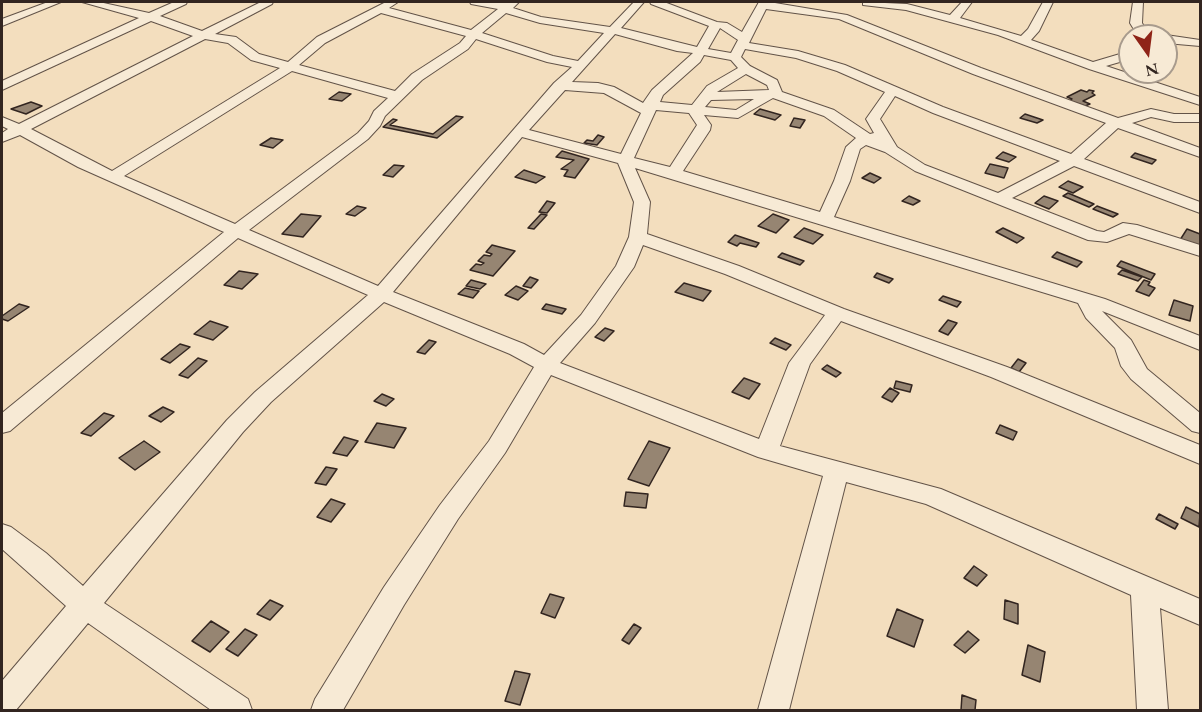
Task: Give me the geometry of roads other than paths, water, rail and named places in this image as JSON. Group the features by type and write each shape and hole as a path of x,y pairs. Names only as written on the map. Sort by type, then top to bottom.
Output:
{"street":[{"path":"2,22 56,2"},
{"path":"87,2 151,17 203,35 232,40 255,57 397,96"},
{"path":"2,86 182,2"},
{"path":"7,129 267,2"},
{"path":"114,176 290,67 321,40 393,2"},
{"path":"475,2 508,6 540,20 612,31 701,51 738,48 798,55 829,64 954,117 1200,208"},
{"path":"2,704 83,604 235,426 263,397 381,294 519,132 639,2"},
{"path":"560,86 598,87 649,108 728,114 742,113 773,94 777,88 746,69 738,48 720,25 655,2"},
{"path":"952,19 967,2"},
{"path":"1023,41 1033,31 1048,2"},
{"path":"1136,24 1138,2"},
{"path":"738,48 763,5"},
{"path":"326,711 394,596 449,512 496,447 546,365 588,319 625,267 638,237 642,196 626,161 657,93 701,51 720,25 738,14 763,5 827,13 907,7 1023,41 1200,101"},
{"path":"2,425 236,231 363,136 375,123 379,114 417,77 464,46 473,34 508,6"},
{"path":"379,9 473,34 551,59 582,64"},
{"path":"863,10 870,30 1200,153"},
{"path":"1178,40 1200,43"},
{"path":"891,49 906,43"},
{"path":"701,51 738,48"},
{"path":"1093,66 1118,59"},
{"path":"695,111 720,83 746,69"},
{"path":"1151,113 1154,100 1166,90"},
{"path":"881,141 873,119 891,91"},
{"path":"708,96 773,94 829,113 881,141 920,168 938,176 1094,236 1107,237 1123,228 1131,229 1200,251"},
{"path":"674,173 703,130 704,125 695,111"},
{"path":"1000,198 1074,160 1105,130 1116,123 1151,113 1174,118 1200,118"},
{"path":"1173,143 1200,126"},
{"path":"7,129 45,141 83,164 381,294 517,349 546,365 766,451 932,496 1200,612"},
{"path":"519,132 674,173 1098,303 1200,343"},
{"path":"825,219 842,181 853,147 859,142 881,141"},
{"path":"638,237 732,270 837,313 999,372 1200,455"},
{"path":"1087,301 1093,314 1124,345 1132,366 1139,374 1200,425"},
{"path":"766,451 800,363 837,313"},
{"path":"773,711 837,471"},
{"path":"2,535 36,561 83,604 237,711"},
{"path":"1145,589 1153,711"}]}
